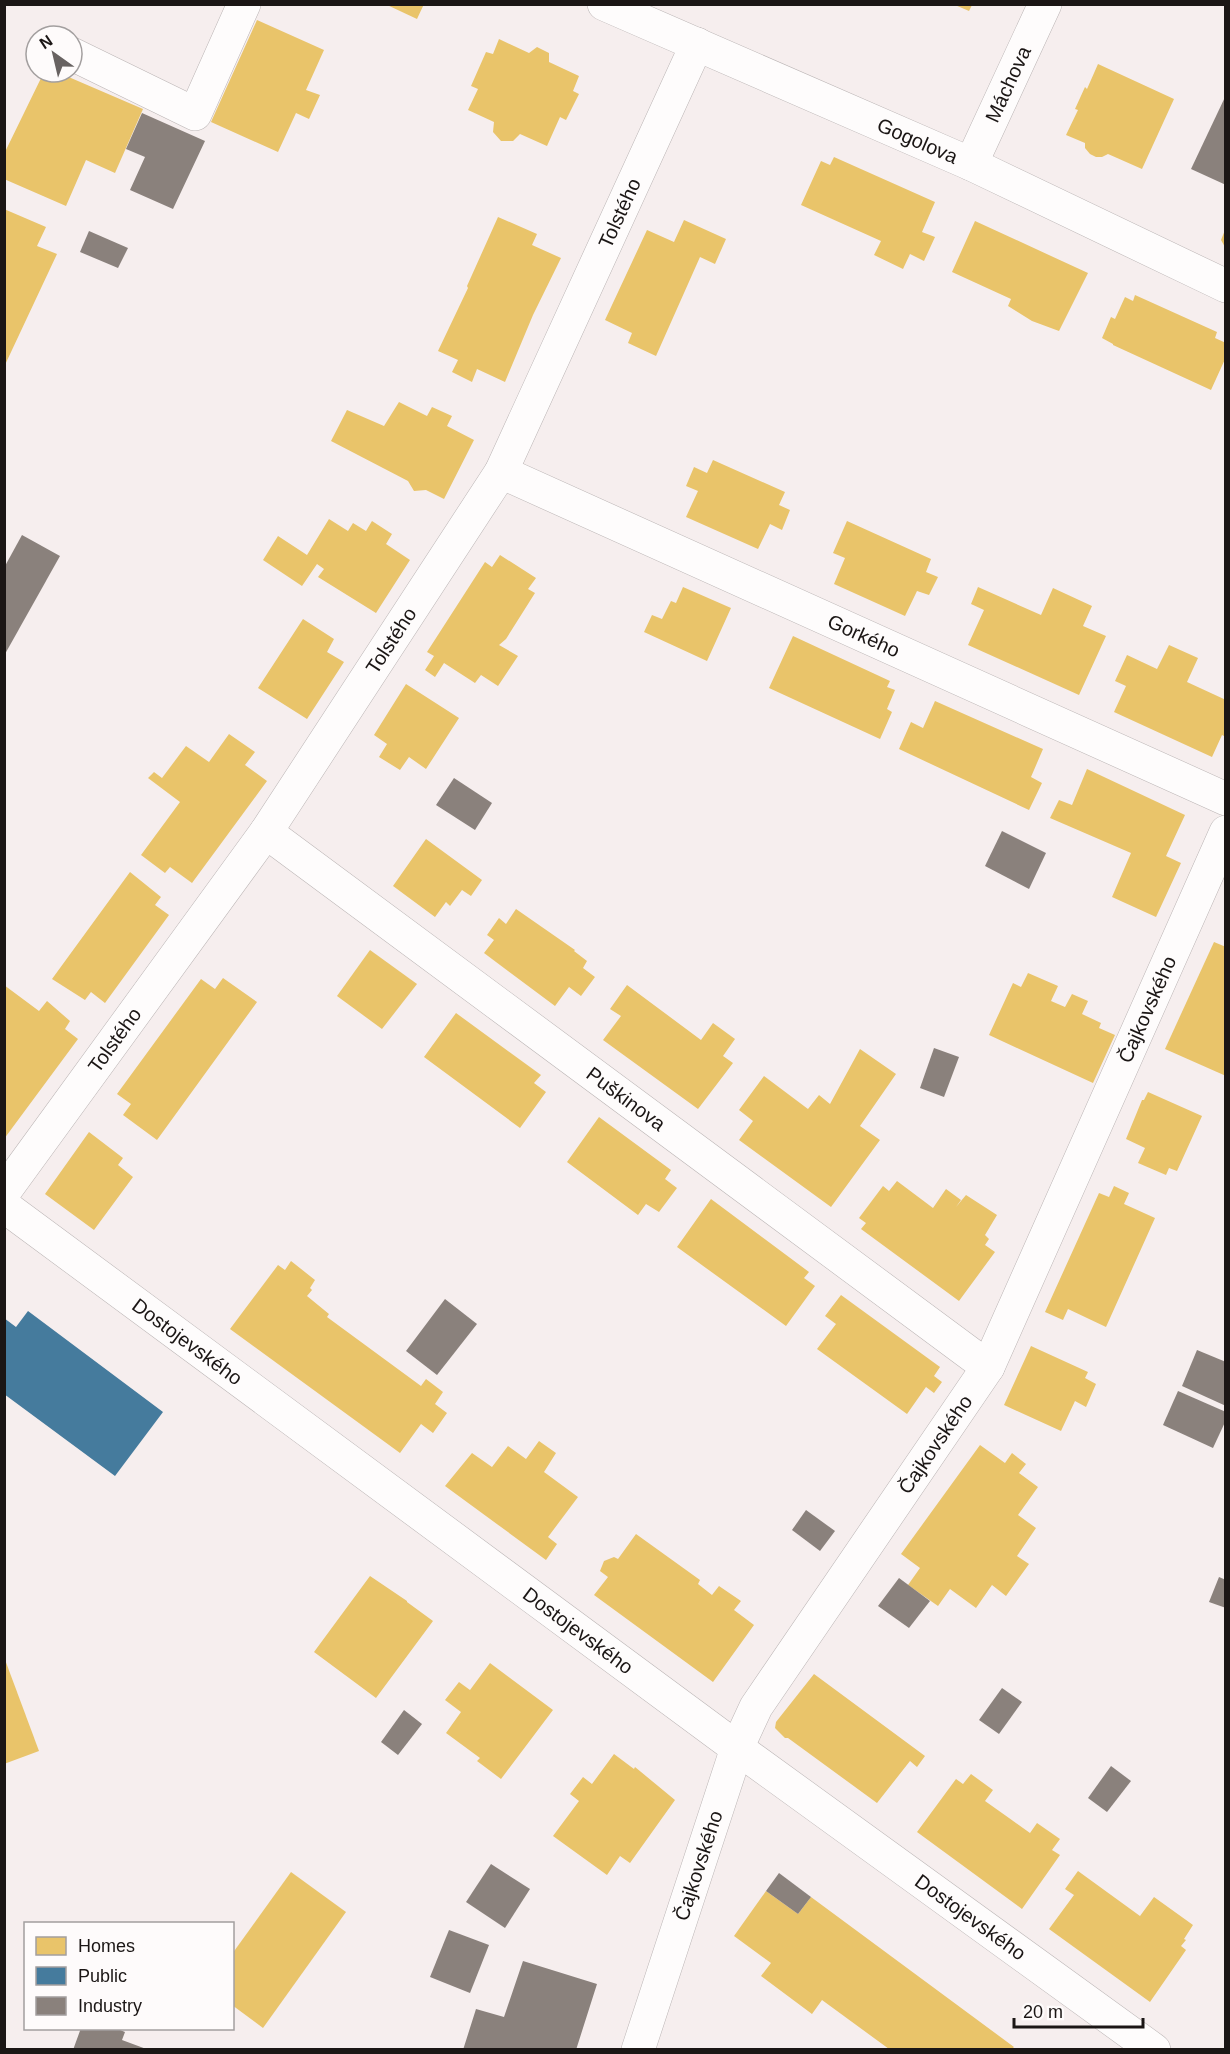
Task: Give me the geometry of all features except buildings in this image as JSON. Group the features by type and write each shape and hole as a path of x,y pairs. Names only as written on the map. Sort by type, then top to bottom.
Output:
{"street":[{"path":"84,60 195,114 244,4"},
{"name":"Gogolova","path":"604,4 970,164 1226,286"},
{"name":"Máchova","path":"970,164 1046,4"},
{"name":"Tolstého","path":"4,1192 266,832 501,472 697,44"},
{"name":"Gorkého","path":"501,472 1226,799"},
{"name":"Puškinova","path":"266,832 988,1367"},
{"name":"Čajkovského","path":"638,2049 737,1748 756,1707 988,1367 1226,832"},
{"name":"Dostojevského","path":"4,1206 737,1748 1154,2049"}]}
